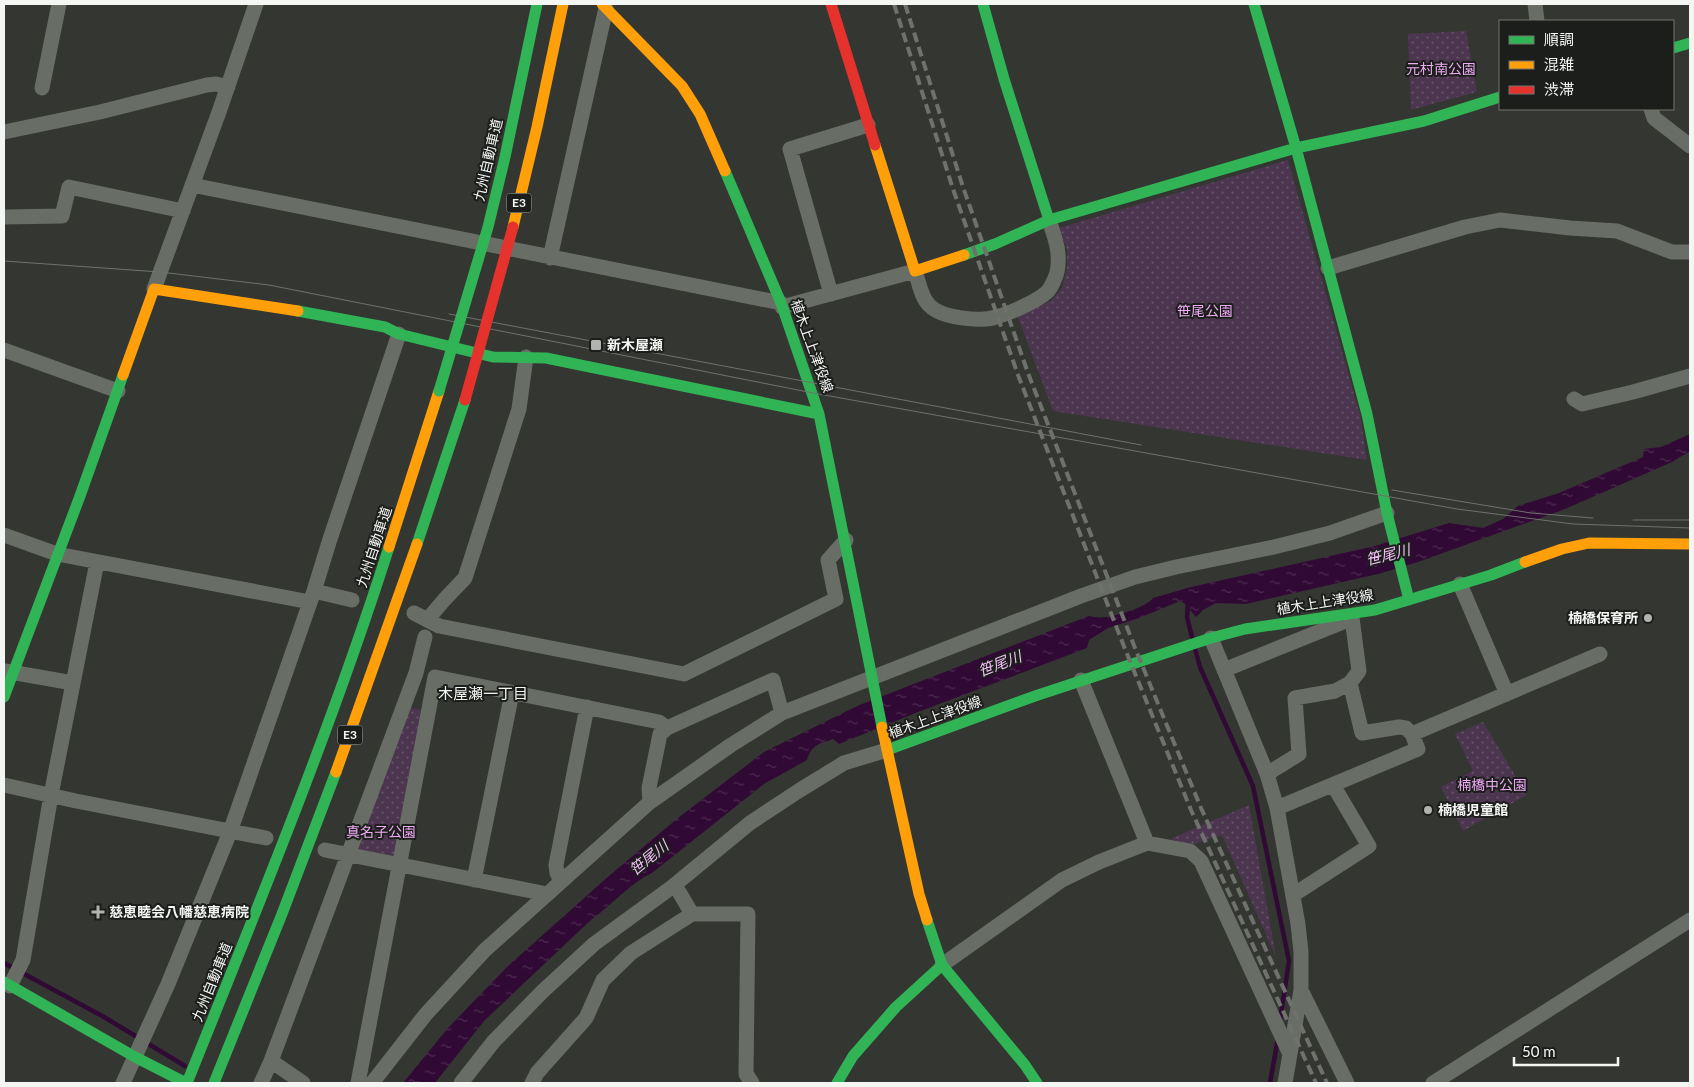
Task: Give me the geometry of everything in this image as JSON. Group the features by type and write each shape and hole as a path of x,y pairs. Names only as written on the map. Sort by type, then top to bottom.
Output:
{"main road":[{"name":"九州自動車道","path":"186,1083 199,1055 300,802 375,592 439,391 488,227 505,157 537,4"},
{"name":"E3","path":"214,1083 377,662 465,400 512,234 537,127 562,4"},
{"path":"831,4 915,271 995,244 1049,220 1296,148 1424,121 1499,97"},
{"path":"983,4 1004,79 1049,220"},
{"path":"1254,4 1296,148 1367,414 1388,516 1409,600"},
{"name":"植木上上津役線","path":"604,6 682,86 700,114 744,212 782,305 819,414 846,540 886,746 1211,638 1245,629 1368,612 1490,575 1562,549 1589,543 1690,544"},
{"path":"1674,48 1690,43"},
{"path":"4,697 8,672 57,554 154,289 325,315 385,327 399,334 493,357 546,358 819,414"},
{"path":"886,746 919,894 942,964 1025,1065 1037,1083"},
{"path":"837,1083 853,1056 896,1007 942,964"},
{"path":"13,977 186,1083"}],"street":[{"path":"42,88 59,4"},
{"path":"154,289 228,87 256,4"},
{"path":"1535,4 1537,20"},
{"path":"550,258 604,6"},
{"path":"4,132 100,112 207,85 216,84 228,87"},
{"path":"1651,110 1654,118 1690,146"},
{"path":"831,294 790,149 868,125"},
{"path":"192,186 782,305 915,271 922,292 930,306 943,313 960,318 981,320 995,318 1032,301 1048,291 1057,273 1059,250 1049,220"},
{"path":"4,216 62,216 69,187 183,211"},
{"path":"1328,268 1466,227 1500,220 1617,231 1672,252 1690,252"},
{"path":"123,1083 138,1052 230,832 312,597 399,334"},
{"path":"4,350 118,391"},
{"path":"428,620 465,578 519,409 526,357"},
{"path":"1574,399 1582,404 1690,376"},
{"path":"372,1083 426,1014 485,950 547,894 650,802 730,745 782,713 873,682 1081,596 1135,577 1274,548 1388,516"},
{"path":"4,534 57,554 97,562 312,597 352,600"},
{"path":"414,613 439,626 684,674 836,599 828,560 846,540"},
{"path":"13,977 97,562"},
{"path":"1460,584 1507,694"},
{"path":"1224,670 1368,612"},
{"path":"1267,774 1299,754 1295,698 1335,691 1350,683 1359,671 1352,618"},
{"path":"261,1083 271,1061 416,673 425,637"},
{"path":"1211,638 1267,774 1277,808 1293,895 1301,952 1301,990 1284,1083"},
{"path":"1412,734 1600,654"},
{"path":"8,672 73,683"},
{"path":"416,673 659,722 667,728"},
{"path":"358,1083 435,677"},
{"path":"650,802 650,788 660,734 667,728 773,680 782,713"},
{"path":"1081,680 1147,843"},
{"path":"1277,808 1418,749 1412,734 1406,728 1400,727 1362,733 1350,683"},
{"path":"474,880 512,692"},
{"path":"561,882 556,865 587,707"},
{"path":"461,1083 494,1042 543,991 594,944 675,885 750,823 844,763 886,746"},
{"path":"4,785 266,838"},
{"path":"1293,895 1369,846 1332,785"},
{"path":"942,964 1062,880 1099,862 1147,843 1190,850 1201,860 1289,1052"},
{"path":"325,850 547,894"},
{"path":"675,885 692,914"},
{"path":"532,1083 537,1073 586,1018 603,980 632,953 692,914 748,914 746,1074 752,1083"},
{"path":"1433,1083 1690,920"},
{"path":"1301,990 1348,1083"},
{"path":"271,1061 303,1083"}],"green space":[{"name":"元村南公園","path":"1466,31 1477,92 1411,110 1408,34"},
{"name":"笹尾公園","path":"1288,160 1360,415 1367,460 1053,411 1018,317 1052,300 1062,288 1067,269 1067,250 1059,228"},
{"name":"真名子公園","path":"410,707 424,711 395,856 356,849"},
{"name":"楠橋中公園","path":"1483,722 1527,795 1463,831 1441,787 1473,771 1455,734"},
{"path":"1249,805 1276,957 1222,835 1191,845 1170,839"}],"water":[{"name":"笹尾川","path":"1690,434 1690,451 1672,462 1565,509 1418,562 1382,573 1246,604 1216,603 1203,610 1196,617 1180,601 1139,618 1108,628 1089,640 1087,648 839,744 833,739 820,744 811,751 807,760 764,784 652,873 629,888 592,919 484,1021 435,1083 403,1083 448,1028 507,967 610,875 678,818 764,752 857,706 1089,616 1117,615 1138,608 1153,598 1191,587 1375,546 1449,523 1483,528 1503,519 1518,506 1559,493 1643,457 1644,449 1661,447"}],"waterway":[{"path":"1188,603 1187,617 1192,637"},
{"path":"1195,649 1200,667 1253,786 1289,961 1280,1020"},
{"path":"4,963 104,1017 185,1066"},
{"path":"1270,1083 1278,1038"}],"tram line":[{"path":"4,261 160,272 269,285 813,393 1457,509 1573,524 1690,528"},
{"path":"449,314 1141,445"},
{"path":"1392,490 1531,513 1593,518"},
{"path":"1633,520 1690,520"}],"railway":[{"path":"894,4 953,189 1018,375 1125,649 1191,810 1316,1083"},
{"path":"905,4 963,187 1028,373 1135,648 1201,808 1327,1083"}],"traffic: fast":[{"path":"439,391 488,227 505,157 537,4"},
{"path":"983,4 1004,79 1049,220"},
{"path":"1254,4 1296,148 1367,414 1387,513 1409,600"},
{"path":"1674,48 1690,43"},
{"path":"964,255 995,244 1049,220 1296,148 1424,121 1499,97"},
{"path":"725,171 781,303 819,414 882,727"},
{"path":"298,311 385,327 399,334 493,357 546,358 819,414"},
{"path":"4,697 80,496 123,375"},
{"path":"417,544 465,400"},
{"path":"187,1083 267,884 318,750 367,615 389,547"},
{"path":"887,750 1035,696 1211,638 1245,629 1375,610 1491,575 1525,562"},
{"path":"214,1083 282,914 336,772"},
{"path":"927,920 942,965 1025,1065 1037,1083"},
{"path":"837,1083 853,1056 896,1007 942,965"},
{"path":"4,982 135,1057 186,1083"}],"traffic: slow":[{"path":"513,227 537,127 563,4"},
{"path":"602,4 682,86 700,114 725,171"},
{"path":"875,145 915,271 964,255"},
{"path":"123,375 154,289 298,311"},
{"path":"389,547 439,391"},
{"path":"1525,562 1562,549 1589,543 1690,544"},
{"path":"336,772 417,544"},
{"path":"882,727 919,894 927,920"}],"traffic: jam":[{"path":"831,4 875,145"},
{"path":"465,400 513,227"}],"place":[{"name":"新木屋瀬","path":"596,345"},
{"name":"楠橋保育所","path":"1648,618"},
{"name":"楠橋児童館","path":"1428,810"},
{"name":"慈恵睦会八幡慈恵病院","path":"98,912"}],"district":[{"name":"木屋瀬一丁目","path":"483,694"}]}
